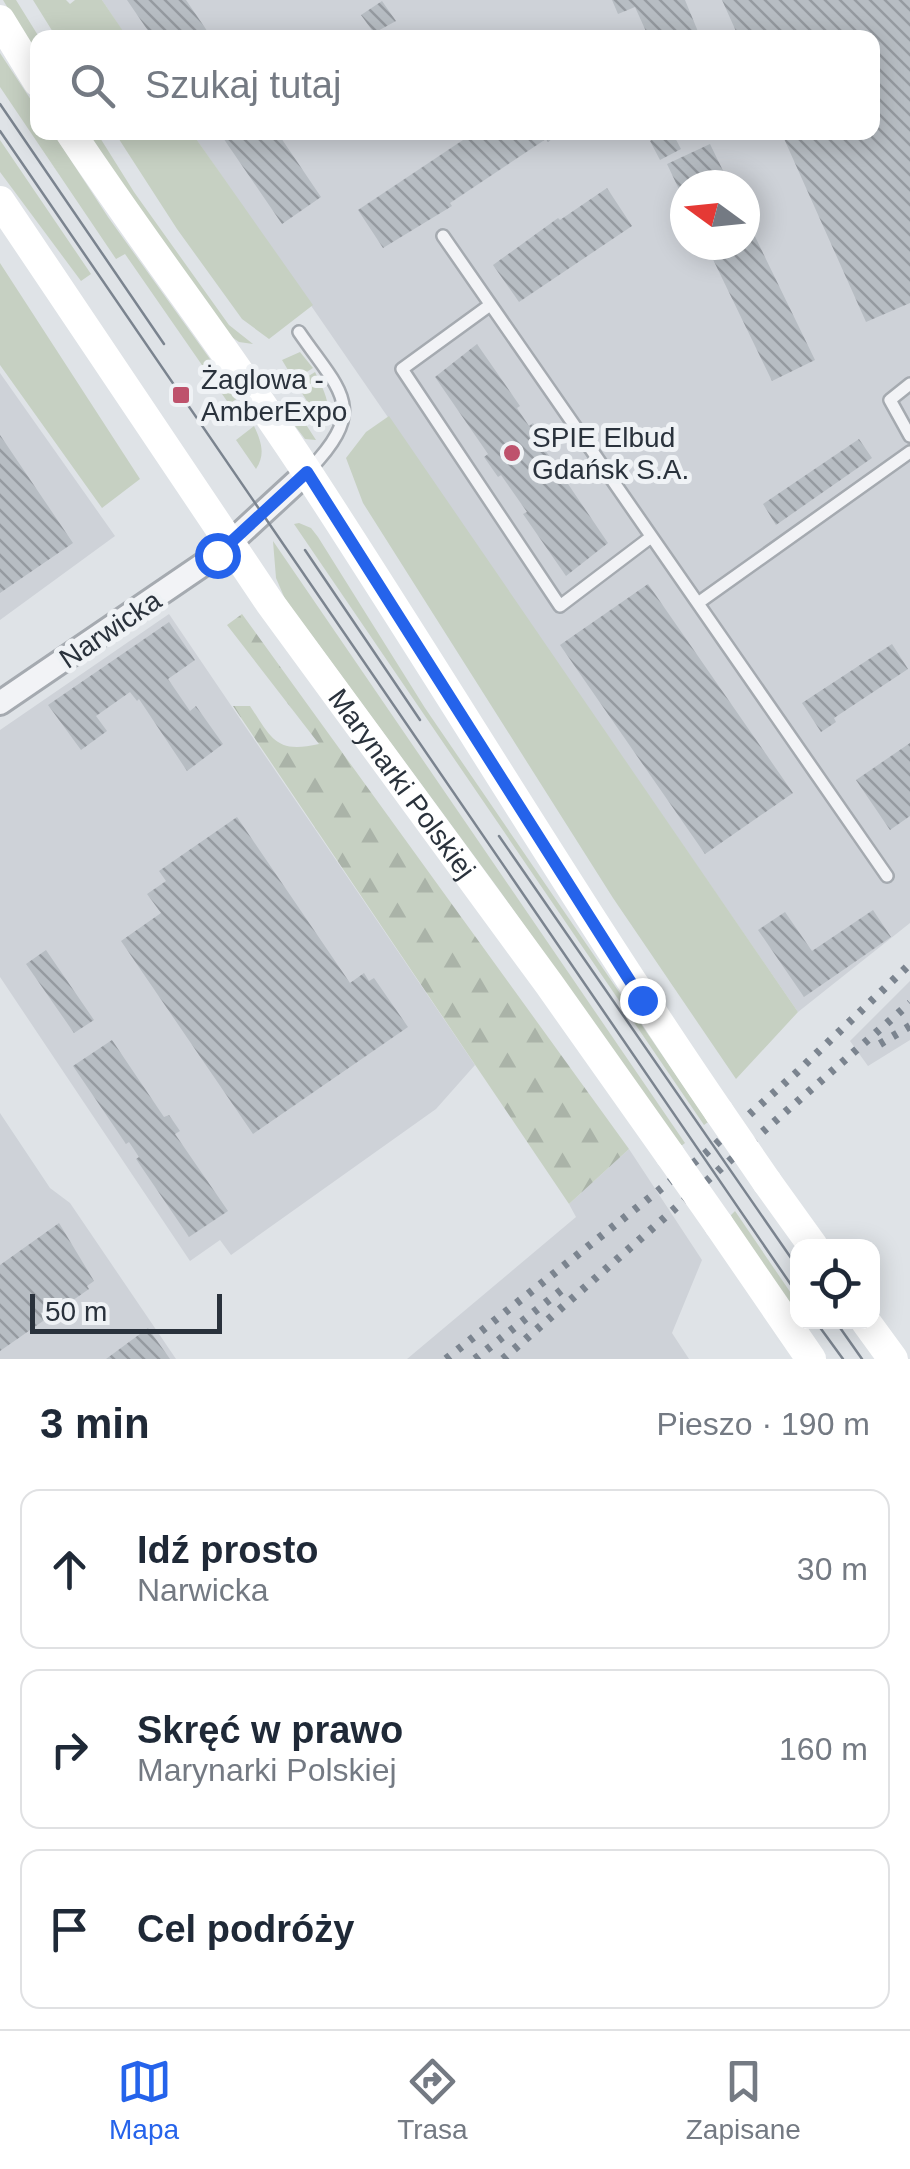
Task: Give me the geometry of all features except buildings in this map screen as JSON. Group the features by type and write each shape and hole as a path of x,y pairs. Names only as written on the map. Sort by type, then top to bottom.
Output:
{"main road":[{"path":"0,20 30,69"},
{"path":"75,140 307,472 569,887 807,1239"},
{"name":"Marynarki Polskiej","path":"0,201 229,545 549,984 812,1359"},
{"path":"871,1329 892,1359"}],"street":[{"name":"Narwicka","path":"0,703 229,545 307,472"}],"lane":[{"path":"442,236 888,876"},
{"path":"490,304 402,369 560,606 651,537"},
{"path":"299,332 342,395 345,410 338,437 307,472"},
{"path":"910,384 890,400 910,436"},
{"path":"698,603 910,452"}],"shaded area":[{"path":"102,0 910,0 910,923 798,1012 197,140 880,140 880,30 122,30"},
{"path":"0,373 115,536 0,620"},
{"path":"169,614 475,1065 436,1109 231,1255 220,1240 190,1261 0,977 0,730"},
{"path":"910,981 910,1040 868,1066 850,1041"},
{"path":"0,1113 50,1188 70,1203 176,1359 0,1359"},
{"path":"629,1149 702,1260 672,1333 689,1359 407,1359 576,1217 569,1204"}],"green space":[{"path":"3,0 16,0 35,30 30,30 30,45"},
{"path":"33,0 66,0 70,4 75,0 102,0 122,30 52,30"},
{"path":"0,53 30,98 30,131 0,87"},
{"path":"0,140 91,274 81,281 0,172"},
{"path":"36,140 58,140 238,398 229,404 125,254 116,259"},
{"path":"90,140 101,140 229,325 253,344 239,342 226,333"},
{"path":"120,140 197,140 313,305 269,339 242,319"},
{"path":"0,263 140,479 102,508 0,365"},
{"path":"300,352 313,368 294,380 282,360"},
{"path":"315,372 328,406 325,429 296,384"},
{"path":"292,403 316,440 305,439 283,410"},
{"path":"389,416 798,1012 736,1079 613,898 363,503 346,458 366,432"},
{"path":"254,426 261,448 256,469 236,440"},
{"path":"294,524 311,528 318,537 425,708 708,1122 704,1125"},
{"path":"273,541 685,1143 681,1146 285,599 276,578"},
{"path":"242,614 629,1149 569,1204 233,706 250,706 270,735 284,745 319,744 227,625"},
{"path":"735,1211 790,1292 790,1306 729,1217"}],"tram line":[{"path":"0,104 164,344"},
{"path":"0,131 790,1283"},
{"path":"305,550 420,720"},
{"path":"499,836 790,1256"},
{"path":"821,1329 843,1359"},
{"path":"841,1329 862,1359"}],"railway":[{"path":"446,1359 706,1153 910,964"},
{"path":"503,1359 910,1003"},
{"path":"880,1044 910,1026"},
{"path":"475,1359 564,1288"}],"place":[{"name":"Żaglowa - AmberExpo","path":"181,395"},
{"name":"SPIE Elbud Gdańsk S.A.","path":"512,453"}],"route":[{"path":"217,555 307,472 642,1000"}]}
